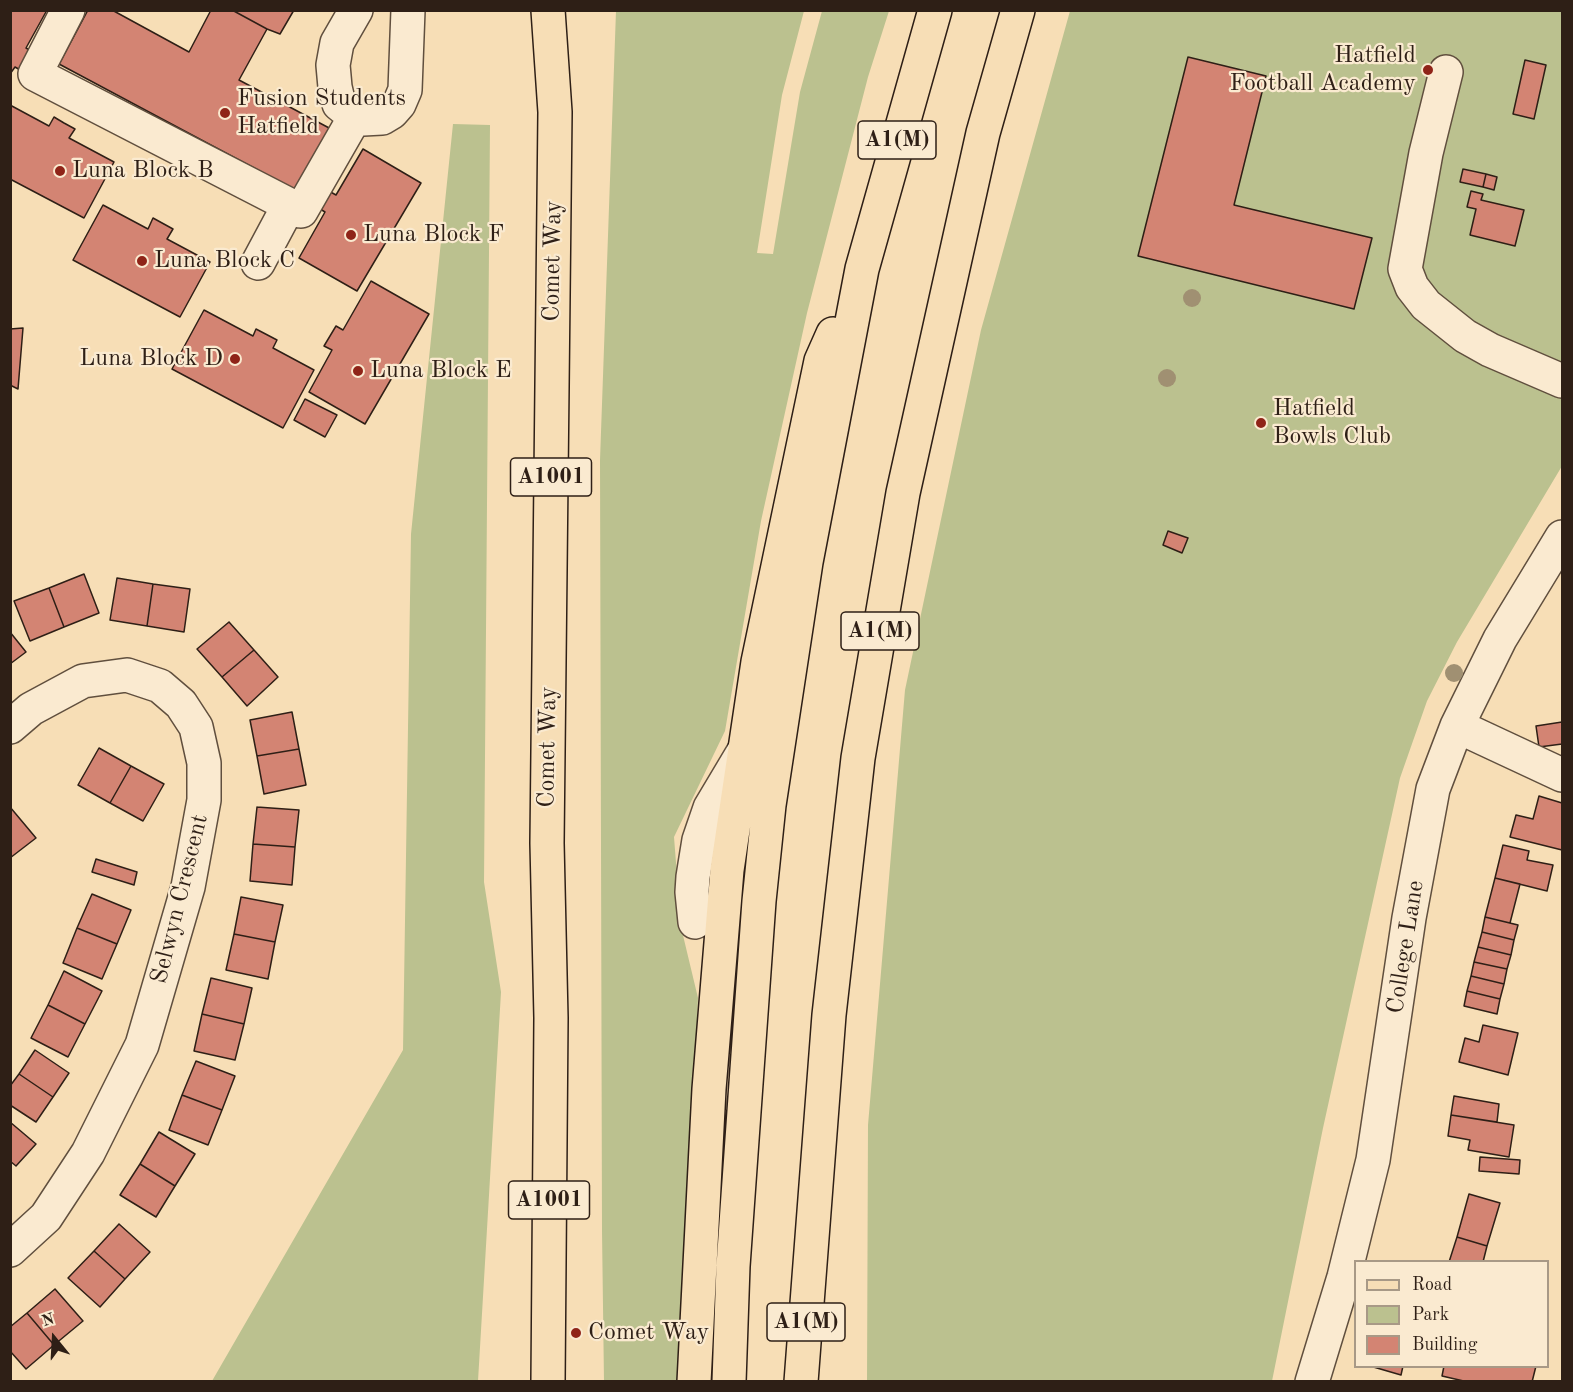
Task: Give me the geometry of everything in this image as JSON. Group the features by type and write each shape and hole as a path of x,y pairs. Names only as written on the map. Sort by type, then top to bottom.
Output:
{"main road":[{"name":"Comet Way","path":"548,10 555,112 547,843 551,1018 548,1382"},
{"name":"Comet Way","path":"555,112 572,10"},
{"name":"A1(M)","path":"729,1382 733,1266 759,901 769,805 806,562 862,269 935,10"},
{"name":"A1(M)","path":"801,1382 829,1015 858,758 903,493 983,133 1018,10"},
{"path":"694,1382 710,1078 727,870 744,751 758,662 821,361 862,269"},
{"path":"811,1262 816,1382"}],"street":[{"path":"356,10 337,43 333,65 339,104 363,119 382,118 399,104 405,90 408,10"},
{"path":"66,13 34,74 301,211 356,115"},
{"path":"1446,72 1426,153 1405,269 1412,287 1426,304 1465,336 1490,350 1563,381"},
{"path":"258,263 289,205"},
{"name":"College Lane","path":"1312,1382 1344,1278 1373,1160 1409,918 1433,789 1457,726 1500,639 1563,537"},
{"name":"Selwyn Crescent","path":"10,727 31,709 83,681 127,675 160,686 181,704 196,727 204,763 204,800 188,887 142,1045 88,1153 46,1217 10,1250"},
{"path":"1457,726 1563,776"},
{"path":"695,922 692,892 699,840 710,808 744,751"}],"green space":[{"path":"616,11 804,11 782,95 757,253 773,254 800,92 822,11 889,11 868,77 807,313 761,521 725,731 674,837 681,927 698,998 681,1381 604,1382 600,460"},
{"path":"1070,11 1562,11 1562,466 1457,642 1427,701 1400,778 1323,1128 1272,1381 867,1382 868,1125 905,690 981,330"},
{"path":"453,124 490,125 484,882 501,992 478,1381 212,1381 403,1050 411,534"}],"building":[{"path":"10,10 47,10 26,48 33,52 22,71 15,67 10,74"},
{"name":"Fusion Students Hatfield","path":"88,10 112,10 189,52 211,10 232,10 267,29 239,80 331,129 297,191 59,64"},
{"path":"232,10 294,10 280,34"},
{"path":"1188,57 1266,76 1234,205 1372,238 1354,309 1138,256"},
{"path":"1525,60 1546,65 1534,119 1513,114"},
{"name":"Luna Block B","path":"10,105 49,126 54,117 75,129 69,138 114,162 84,218 10,179"},
{"name":"Luna Block F","path":"363,149 421,183 357,291 299,258 325,212 317,207 327,190 336,195"},
{"path":"1463,169 1486,174 1483,187 1460,182"},
{"path":"1486,174 1497,177 1494,190 1483,187"},
{"path":"1471,191 1483,194 1481,200 1524,210 1515,246 1470,235 1476,209 1467,207"},
{"name":"Luna Block C","path":"103,205 148,229 153,218 173,229 167,239 210,262 180,317 73,260"},
{"name":"Luna Block E","path":"371,281 429,314 365,424 309,392 332,350 324,346 336,326 343,330"},
{"name":"Luna Block D","path":"204,310 253,336 256,329 277,340 273,348 314,370 283,428 172,369"},
{"path":"23,328 18,389 10,385 10,329"},
{"path":"305,399 337,415 325,437 294,420"},
{"path":"1168,531 1188,538 1182,553 1163,545"},
{"path":"84,574 99,613 64,627 49,588"},
{"path":"117,578 153,584 147,626 110,620"},
{"path":"153,584 190,589 184,632 147,626"},
{"path":"49,588 64,627 30,641 14,601"},
{"path":"229,622 254,650 222,677 197,649"},
{"path":"10,632 26,652 10,664"},
{"path":"254,650 278,677 247,706 222,677"},
{"path":"292,712 299,749 257,756 250,720"},
{"path":"1562,722 1562,744 1539,747 1536,726"},
{"path":"99,748 131,766 110,803 78,785"},
{"path":"299,749 306,785 264,794 257,756"},
{"path":"131,766 164,784 143,821 110,803"},
{"path":"1539,796 1562,803 1562,850 1510,837 1516,815 1533,819"},
{"path":"10,807 36,838 10,858"},
{"path":"257,807 299,810 295,847 253,844"},
{"path":"253,844 295,847 292,885 250,881"},
{"path":"1503,845 1529,851 1527,860 1553,865 1547,891 1495,878"},
{"path":"96,859 137,872 134,885 92,872"},
{"path":"1495,878 1520,884 1510,923 1485,917"},
{"path":"92,894 131,910 117,944 77,928"},
{"path":"241,897 283,905 275,942 234,934"},
{"path":"1485,917 1518,925 1514,940 1482,932"},
{"path":"77,928 117,944 102,979 63,963"},
{"path":"1482,932 1514,940 1511,955 1478,947"},
{"path":"234,934 275,942 268,979 226,970"},
{"path":"1478,947 1511,955 1507,969 1474,962"},
{"path":"1474,962 1507,969 1504,984 1471,976"},
{"path":"64,971 102,991 85,1024 48,1005"},
{"path":"1471,976 1504,984 1500,999 1467,991"},
{"path":"211,978 252,988 244,1024 202,1014"},
{"path":"1467,991 1500,999 1497,1014 1464,1006"},
{"path":"48,1005 85,1024 68,1057 31,1038"},
{"path":"202,1014 244,1024 235,1060 194,1051"},
{"path":"1483,1025 1518,1033 1508,1075 1459,1062 1465,1038 1479,1042"},
{"path":"35,1050 69,1073 53,1097 19,1074"},
{"path":"196,1061 235,1076 222,1110 182,1095"},
{"path":"19,1074 53,1097 36,1122 10,1105 10,1086"},
{"path":"182,1095 222,1110 208,1145 169,1130"},
{"path":"1454,1096 1499,1104 1497,1122 1451,1115"},
{"path":"1451,1115 1514,1125 1509,1157 1468,1150 1470,1140 1448,1136"},
{"path":"10,1122 36,1144 16,1166 10,1161"},
{"path":"159,1132 195,1154 175,1186 140,1164"},
{"path":"1480,1157 1520,1160 1519,1174 1479,1171"},
{"path":"140,1164 175,1186 156,1217 120,1195"},
{"path":"1469,1194 1500,1203 1487,1246 1457,1237"},
{"path":"119,1224 150,1252 125,1279 94,1251"},
{"path":"1457,1237 1487,1246 1484,1260 1450,1260"},
{"path":"94,1251 125,1279 100,1307 68,1278"},
{"path":"55,1289 83,1321 54,1345 27,1313"},
{"path":"27,1313 54,1345 26,1369 10,1351 10,1327"},
{"path":"1377,1368 1403,1368 1401,1375"},
{"path":"1444,1368 1536,1368 1532,1382 1468,1382 1442,1376"}],"place":[{"name":"Hatfield Football Academy","path":"1428,70"},
{"name":"Fusion Students Hatfield","path":"225,113"},
{"name":"Luna Block B","path":"60,171"},
{"name":"Luna Block F","path":"351,235"},
{"name":"Luna Block C","path":"142,261"},
{"name":"Luna Block D","path":"235,359"},
{"name":"Luna Block E","path":"358,371"},
{"name":"Hatfield Bowls Club","path":"1261,423"},
{"name":"Comet Way","path":"576,1333"}]}
